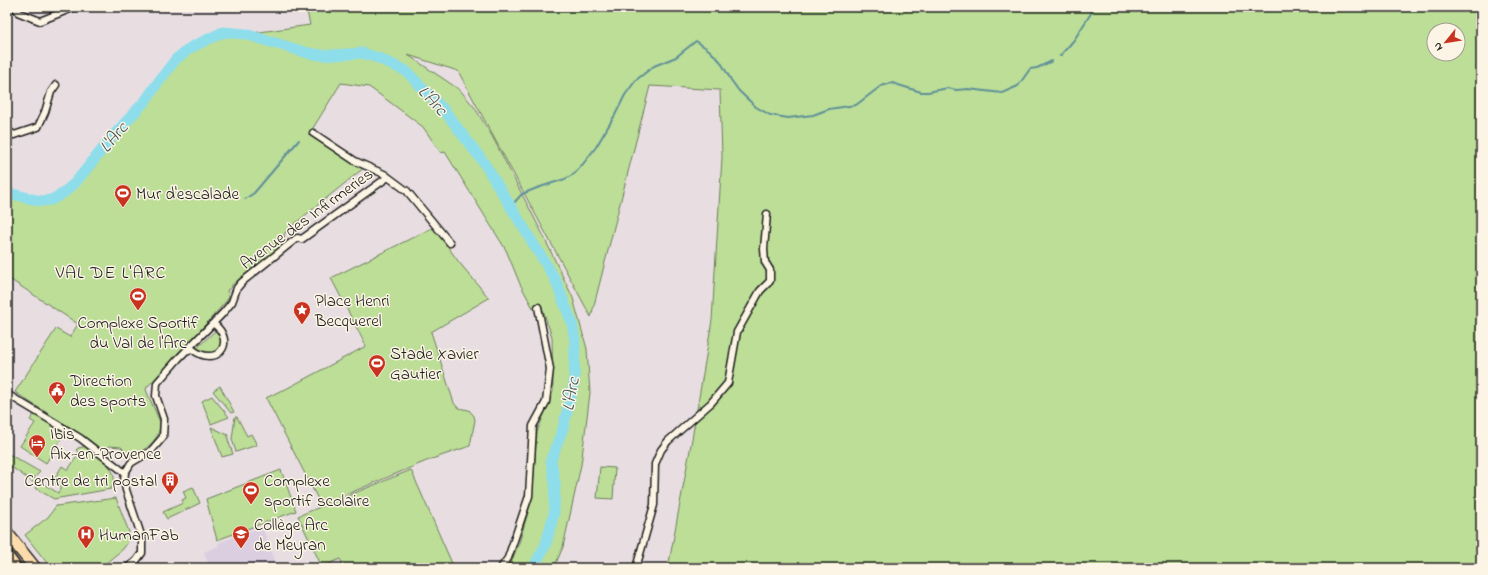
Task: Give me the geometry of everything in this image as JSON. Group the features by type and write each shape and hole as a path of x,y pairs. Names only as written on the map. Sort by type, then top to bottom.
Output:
{"highway":[{"path":"7,533 35,568"},
{"path":"7,558 16,568"}],"street":[{"path":"14,7 20,13 40,21 76,7"},
{"path":"7,130 14,135 38,127 45,112 51,92 56,85"},
{"name":"Avenue des Infirmeries","path":"312,133 355,161 370,166 388,176 407,191 450,243"},
{"name":"Avenue des Infirmeries","path":"125,473 131,463 150,450 163,436 164,419 157,401 157,384 186,350 214,324 232,302 237,288 242,282 297,238 302,239 388,176"},
{"path":"636,568 654,506 655,464 661,450 668,441 711,403 728,383 737,332 760,291 770,280 770,270 765,262 764,249 767,214"},
{"path":"501,568 508,558 529,496 533,426 546,402 550,369 538,307"},
{"path":"186,350 192,349 196,353 208,357 218,353 223,347 224,340 221,332 214,324"},
{"path":"7,394 80,438 125,473 124,480 126,490 142,538 142,553 136,561 127,568"}],"shaded area":[{"name":"Collège Arc de Meyran","path":"262,527 278,568 209,568 204,552 219,546 218,543"}],"green space":[{"path":"306,7 1481,7 1481,568 668,568 712,320 722,157 720,90 650,86 591,317 458,71 408,55 460,90 475,108 492,136 542,233 573,298 587,349 590,393 581,465 563,547 554,568 509,568 520,540 532,498 537,432 553,392 552,337 541,304 533,308 520,284 506,250 445,152 441,153 423,127 369,87 341,83 313,128 312,134 348,160 365,167 287,230 284,235 286,242 227,290 229,296 228,299 182,351 147,387 146,390 160,422 158,434 151,444 131,457 121,447 109,446 102,450 81,434 15,392 56,329 70,337 78,324 8,278 7,194 40,201 51,200 62,194 75,183 114,135 146,100 171,65 190,48 223,32 245,34 310,25"},
{"name":"Stade Xavier Gautier","path":"434,227 458,261 489,298 431,332 454,403 458,408 469,410 474,416 475,420 470,446 429,460 321,505 266,398 284,390 366,346 331,278"},
{"path":"217,329 221,338 219,349 206,355 196,349"},
{"path":"220,386 234,412 231,413 213,391"},
{"path":"212,396 229,417 211,424 202,401"},
{"path":"35,413 65,432 46,463 20,446 35,423 30,420"},
{"path":"235,417 237,417 247,436 251,434 257,445 236,452 232,439"},
{"path":"211,427 228,435 228,440 233,454 222,457"},
{"path":"87,446 105,461 112,471 114,480 111,489 54,499 35,488 37,485 7,464 7,453 40,472 34,478 58,493 61,487 53,481 62,466 68,470 79,453 76,450"},
{"path":"600,467 615,468 613,499 597,498"},
{"name":"Complexe sportif scolaire","path":"281,470 296,511 217,540 206,499"},
{"path":"411,470 454,568 345,568 340,559 322,567 298,516"},
{"path":"193,487 200,503 167,519 163,512 183,503 182,500 186,498 183,491"},
{"name":"HumanFab","path":"116,498 129,532 128,542 123,549 100,568 51,568 25,535 48,517 56,506"}],"waterway":[{"path":"1060,56 1074,40 1095,7"},
{"name":"L'Arc","path":"7,194 40,201 51,200 62,194 75,183 114,135 146,100 176,59 190,48 223,32 245,34 308,53 321,55 362,53 378,58 406,71 444,110 484,163 555,279 572,323 575,341 574,383 563,428 551,460 555,483 554,513 546,544 533,568"},
{"path":"511,206 522,194 565,179 574,174 596,147 625,95 636,80 654,66 676,57 696,41 709,50 720,61 739,91 756,107 770,115 788,118 813,115 829,109 856,105 881,86 892,83 921,92 948,88 956,90 968,89 1002,93 1018,86 1030,69 1037,68 1052,61"},
{"path":"245,199 254,193 299,140"}],"place":[{"name":"Mur d'escalade","path":"123,208"},
{"name":"Complexe Sportif du Val de l'Arc","path":"138,311"},
{"name":"Place Henri Becquerel","path":"302,325"},
{"name":"Stade Xavier Gautier","path":"377,378"},
{"name":"Direction des sports","path":"57,405"},
{"name":"Ibis Aix-en-Provence","path":"37,458"},
{"name":"Centre de tri postal","path":"170,495"},
{"name":"Complexe sportif scolaire","path":"251,505"},
{"name":"HumanFab","path":"86,549"},
{"name":"Collège Arc de Meyran","path":"241,549"}],"district":[{"name":"VAL DE L'ARC","path":"111,272"}]}
